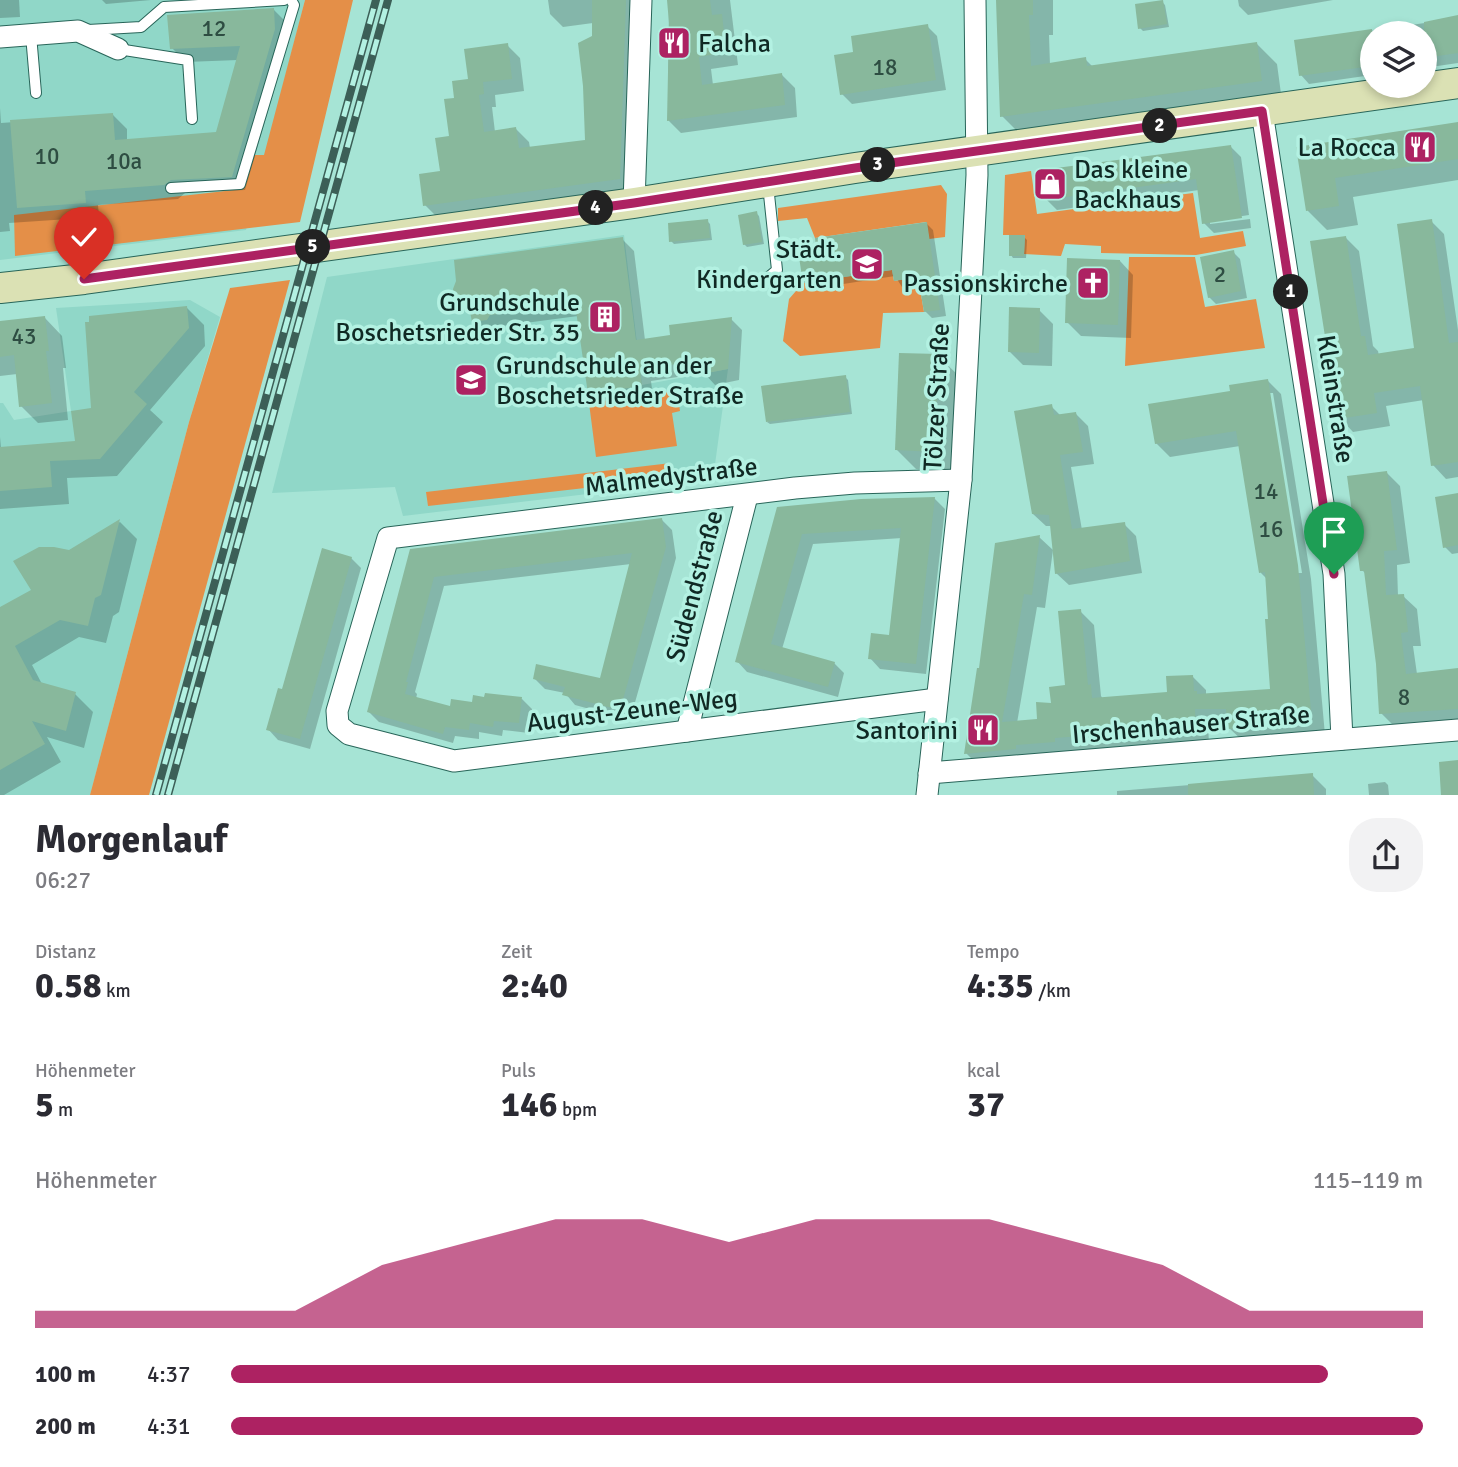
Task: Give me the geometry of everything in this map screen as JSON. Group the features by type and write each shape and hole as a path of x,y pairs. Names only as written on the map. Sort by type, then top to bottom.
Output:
{"main road":[{"path":"0,288 634,203 1458,83"}],"street":[{"path":"634,203 641,0"},
{"name":"Tölzer Straße","path":"927,795 961,480 976,152 975,0"},
{"path":"0,37 78,31 118,49"},
{"name":"Kleinstraße","path":"1262,111 1334,574 1342,739"},
{"name":"Malmedystraße","path":"338,725 337,711 388,538 795,488 855,483 961,480"},
{"name":"Südendstraße","path":"687,731 747,496"},
{"name":"August-Zeune-Weg","path":"338,725 349,734 454,761 937,699"},
{"name":"Irschenhauser Straße","path":"929,773 1458,730"}],"lane":[{"path":"78,31 141,27 164,7 284,0"},
{"path":"171,188 240,184 294,5 291,0"},
{"path":"31,35 36,93"},
{"path":"118,49 188,60 192,118"},
{"path":"764,281 776,270 768,182"}],"shaded area":[{"path":"0,0 305,0 246,230 0,260"},
{"path":"305,0 353,0 300,222 15,256 14,215 243,189 252,155 264,155"},
{"path":"1031,171 1037,214 1193,193 1200,238 1243,231 1246,246 1196,255 1101,253 1101,246 1065,244 1061,256 1024,254 1025,235 1003,235 1005,175"},
{"path":"941,185 947,194 945,237 929,239 926,222 815,238 807,218 778,221 778,208"},
{"name":"Grundschule an der Boschetsrieder Straße","path":"624,235 642,385 728,369 713,479 403,516 395,487 272,493 327,277"},
{"path":"1129,257 1195,257 1205,307 1256,299 1265,348 1125,366"},
{"path":"892,270 894,281 918,277 924,312 883,313 880,348 800,356 783,341 789,299 803,283"},
{"path":"290,280 149,795 90,795 189,422 230,288"},
{"path":"190,300 220,317 189,422 90,795 0,795 0,403 3,403 14,420 71,411 56,308"},
{"path":"677,391 680,411 672,413 677,446 596,457 589,403"},
{"path":"671,463 673,478 428,506 426,492"}],"building":[{"path":"592,0 626,0 620,179 423,206 419,174 440,171 435,138 449,136 444,99 454,98 452,81 468,79 464,49 508,43 512,79 483,82 484,94 479,95 484,132 516,127 519,148 585,140 578,43 592,36"},
{"path":"667,0 710,0 712,15 722,14 726,52 699,57 702,85 782,73 785,105 667,121"},
{"path":"996,0 1033,0 1033,15 1029,15 1031,66 1086,57 1087,66 1257,42 1262,81 1000,117"},
{"path":"1163,0 1167,24 1138,29 1135,4"},
{"path":"274,8 275,29 232,177 171,180 164,185 85,191 86,203 17,208 10,120 113,113 115,140 216,132 240,46 170,49 167,15"},
{"path":"1458,15 1458,53 1437,56 1437,21 1429,21"},
{"path":"928,24 936,80 840,95 834,55 853,52 851,36"},
{"path":"1360,31 1360,68 1299,76 1294,40"},
{"path":"1458,122 1458,159 1335,178 1339,206 1306,211 1296,147"},
{"path":"1231,145 1242,218 1202,224 1196,179 1045,200 1041,170"},
{"path":"757,211 762,242 743,245 738,215"},
{"path":"708,219 710,238 669,242 668,223"},
{"path":"1432,219 1449,343 1458,342 1458,462 1431,466 1420,386 1374,393 1377,413 1338,419 1310,241 1346,236 1361,336 1365,336 1368,355 1414,348 1397,224"},
{"name":"Städt. Kindergarten","path":"927,222 940,310 924,312 918,277 894,281 892,270 803,283 799,257 817,254 815,238"},
{"path":"1009,235 1025,235 1024,256 1009,256"},
{"name":"Grundschule Boschetsrieder Str. 35","path":"623,237 636,340 670,335 669,325 732,317 728,369 702,374 700,361 640,369 642,386 588,394 575,304 490,315 487,320 472,322 467,296 454,298 454,260"},
{"path":"1234,250 1241,291 1208,298 1200,257"},
{"name":"Passionskirche","path":"1067,258 1120,260 1118,325 1065,323"},
{"path":"187,306 189,328 134,392 147,404 100,459 50,461 52,487 0,491 0,447 75,441 71,411 91,408 85,322 89,322 89,316"},
{"path":"1009,307 1040,308 1039,353 1008,352"},
{"path":"45,316 52,403 19,407 14,355 0,357 0,321"},
{"path":"899,353 939,354 935,452 895,450"},
{"path":"846,375 850,412 766,422 761,386"},
{"path":"1268,379 1298,565 1312,722 1227,729 1226,709 1195,709 1196,732 1107,738 1107,734 1055,738 1055,742 1016,745 1016,749 964,754 979,668 995,543 1040,535 1032,595 1024,594 1002,722 1037,719 1036,702 1051,703 1049,687 1065,685 1058,611 1081,609 1088,685 1091,684 1092,698 1167,692 1166,676 1193,675 1194,691 1197,691 1197,694 1270,689 1265,572 1259,573 1236,431 1155,444 1148,404 1230,391 1229,385"},
{"path":"1052,404 1054,415 1076,412 1083,452 1060,455 1072,529 1125,522 1130,561 1055,574 1049,515 1032,514 1014,411"},
{"path":"1387,471 1397,550 1384,551 1386,595 1404,594 1408,632 1401,633 1406,674 1458,668 1458,709 1379,714 1376,664 1364,571 1360,571 1347,476"},
{"path":"1458,493 1458,545 1443,548 1435,497"},
{"path":"935,497 916,664 868,659 871,633 889,635 901,528 802,534 771,644 835,662 828,687 735,662 777,507 861,499"},
{"path":"662,518 666,547 620,710 562,695 565,687 533,679 536,664 600,678 632,553 434,577 405,694 450,706 451,699 472,702 473,695 484,697 485,693 522,697 519,723 494,721 493,727 470,723 469,730 445,727 443,734 367,712 410,549"},
{"path":"120,519 101,595 95,598 88,626 60,620 15,646 33,680 76,692 66,731 32,721 45,744 0,770 0,607 31,590 13,561 39,547 69,550"},
{"path":"322,548 352,557 300,739 266,730 278,688 282,689"},
{"path":"1458,760 1458,795 1441,795 1439,762"},
{"path":"1313,773 1314,795 1188,795 1188,784"}],"railway":[{"path":"156,795 376,0"},
{"path":"168,795 388,0"}],"place":[{"name":"Falcha","path":"674,43"},
{"name":"La Rocca","path":"1420,147"},
{"name":"Das kleine Backhaus","path":"1050,184"},
{"name":"Städt. Kindergarten","path":"867,264"},
{"name":"Passionskirche","path":"1093,283"},
{"name":"Grundschule Boschetsrieder Str. 35","path":"605,317"},
{"name":"Grundschule an der Boschetsrieder Straße","path":"471,380"},
{"name":"Santorini","path":"983,730"}],"route":[{"path":"84,279 634,203 855,168 1262,111 1334,574"}]}
